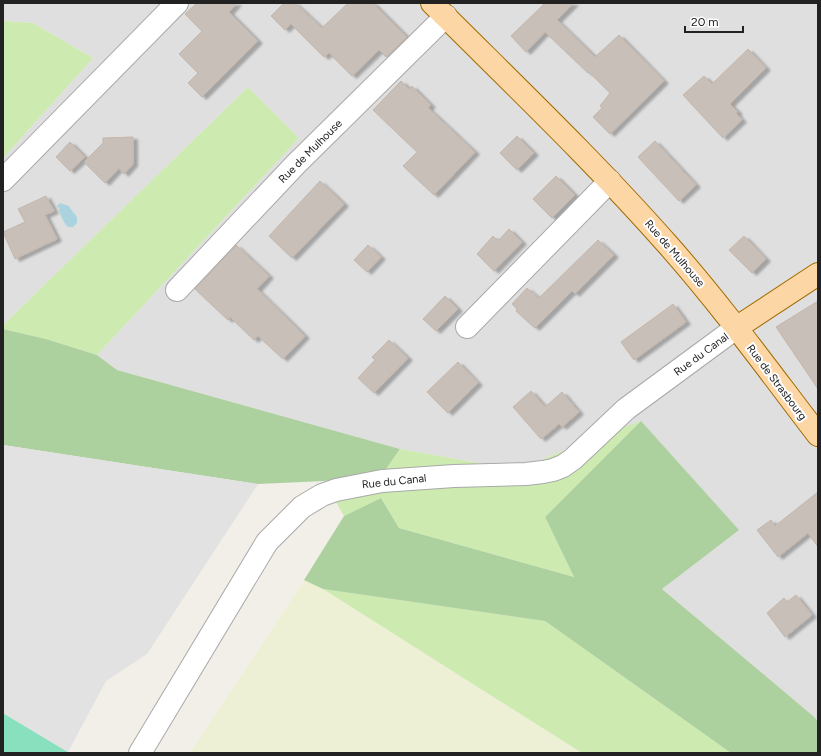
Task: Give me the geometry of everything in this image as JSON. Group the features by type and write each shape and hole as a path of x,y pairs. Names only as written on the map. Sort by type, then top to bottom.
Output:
{"main road":[{"name":"Rue de Mulhouse","path":"439,10 610,181 706,290 736,328"},
{"path":"736,328 818,274"},
{"name":"Rue de Strasbourg","path":"736,328 818,435"}],"street":[{"path":"3,180 177,3"},
{"name":"Rue de Mulhouse","path":"177,290 439,10"},
{"path":"467,326 610,181"},
{"name":"Rue du Canal","path":"140,753 267,542 302,507 336,490 382,481 542,472 563,466 584,450 611,422 626,410 736,328"}],"shaded area":[{"path":"3,3 818,3 818,721 662,589 588,440 518,470 400,449 117,370 97,355 299,138 248,87 3,325 3,158 93,58 33,23 3,21"},
{"path":"3,445 258,484 147,654 106,681 68,752 3,713"}],"green space":[{"path":"3,21 33,23 93,58 3,158"},
{"path":"248,87 299,138 97,355 46,339 3,329 3,325"},
{"path":"3,329 46,339 97,355 117,370 400,449 386,469 324,481 258,484 3,445"},
{"path":"641,421 545,517 574,577 399,528 381,498 344,516 324,481 386,469 400,449 518,470 588,440"},
{"path":"641,421 739,530 662,589 818,721 818,753 731,753 545,621 323,589 304,580 344,516 381,498 399,528 574,577 545,517"},
{"path":"304,580 323,589 581,753 190,753"},
{"path":"323,589 545,621 731,753 582,753"},
{"path":"3,713 68,752 70,753 3,753"}],"water":[{"path":"60,203 69,206 77,217 77,223 73,227 68,227 63,221 57,206"}],"building":[{"path":"197,3 237,3 229,12 258,41 202,97 188,83 198,73 179,54 202,31 185,14"},
{"path":"284,3 295,3 322,28 348,3 373,3 407,37 386,57 379,50 352,76 329,53 324,57 291,24 285,30 271,16"},
{"path":"545,3 574,3 557,20 595,57 619,35 664,81 610,134 593,117 602,108 600,106 610,93 589,72 588,73 545,32 526,52 511,36"},
{"path":"748,49 766,68 730,104 738,112 736,113 742,120 723,138 683,95 704,76 712,84"},
{"path":"401,81 409,89 412,86 431,105 428,108 475,152 434,195 403,166 417,152 373,110"},
{"path":"517,136 534,153 517,170 500,153"},
{"path":"133,137 133,164 124,174 119,168 105,183 84,162 103,143 103,138"},
{"path":"655,141 696,185 679,201 638,157"},
{"path":"70,142 85,157 70,171 56,157"},
{"path":"556,176 575,195 552,218 533,199"},
{"path":"320,181 344,204 292,258 269,236"},
{"path":"46,196 54,211 45,215 57,239 15,259 3,232 25,222 18,209"},
{"path":"509,229 522,242 494,271 477,254 493,236 498,241"},
{"path":"744,236 766,259 752,273 729,250"},
{"path":"598,240 614,255 575,294 572,291 535,328 516,311 517,309 512,304 527,288 539,298"},
{"path":"236,245 269,276 257,289 305,336 283,359 258,336 254,340 230,317 228,320 195,289"},
{"path":"368,245 381,257 367,272 354,260"},
{"path":"445,296 458,309 436,331 423,319"},
{"path":"818,301 818,389 776,327"},
{"path":"673,304 686,322 634,360 621,342"},
{"path":"389,340 408,358 374,393 358,378 375,360 372,357"},
{"path":"458,362 478,383 448,413 427,392"},
{"path":"531,391 545,407 562,392 579,412 562,427 559,424 541,439 513,407"},
{"path":"818,492 818,547 808,533 778,557 757,530 771,520 775,526"},
{"path":"796,595 812,615 785,637 767,613 784,598 787,602"}]}
